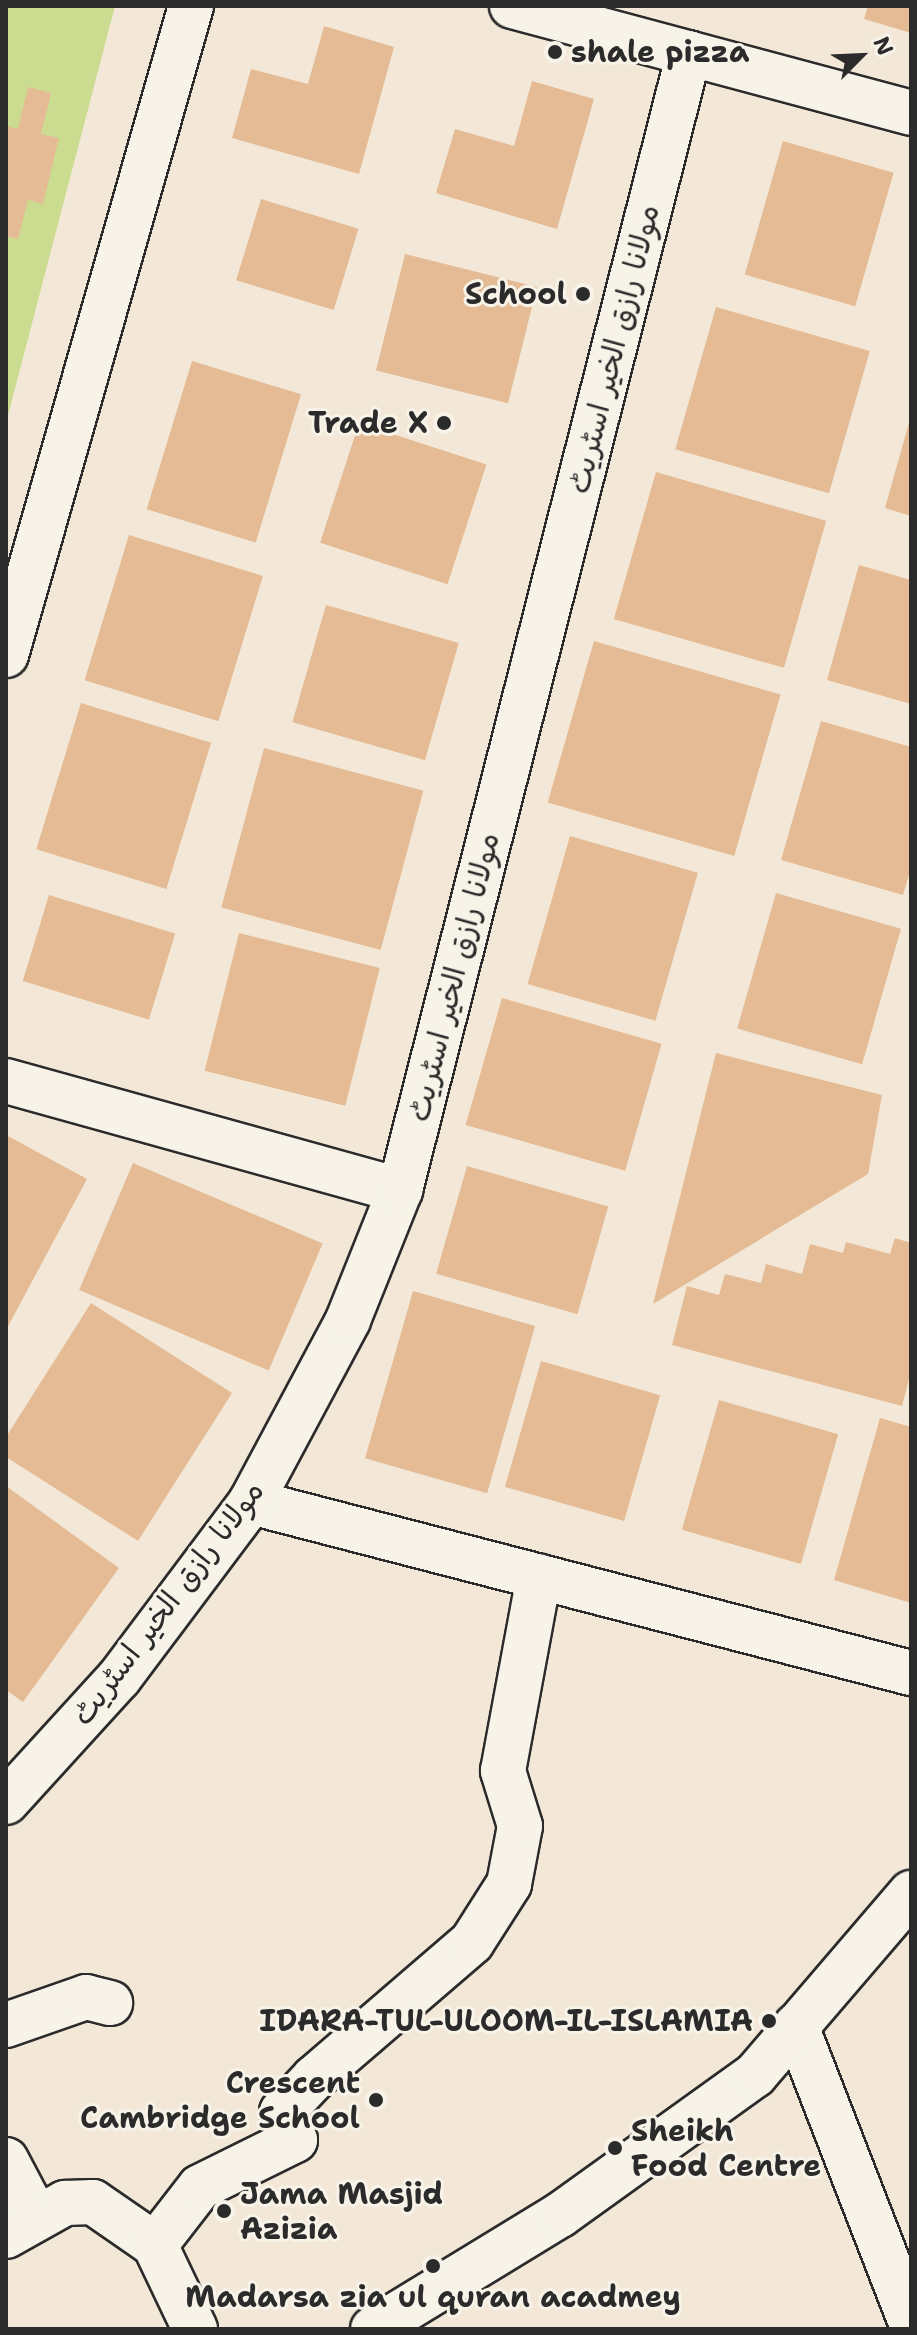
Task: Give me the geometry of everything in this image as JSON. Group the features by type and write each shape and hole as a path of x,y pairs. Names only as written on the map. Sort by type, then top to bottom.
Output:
{"street":[{"path":"6,655 191,6"},
{"path":"512,6 911,113"},
{"name":"مولانا رازق الخیر اسٹریٹ","path":"6,1802 119,1678 251,1502 348,1320 400,1190 689,53"},
{"path":"6,1081 400,1190"},
{"path":"251,1502 911,1673"},
{"path":"155,2245 200,2187 295,2140 282,2112 314,2078 472,1942 509,1884 520,1826 503,1771 539,1576"},
{"path":"373,2329 572,2206 755,2075 911,1893"},
{"path":"6,2025 86,1997 110,2003"},
{"path":"796,2026 911,2322"},
{"path":"6,2160 21,2226 65,2203 93,2202 155,2245 195,2329"}],"green space":[{"path":"6,6 115,6 6,423"}],"building":[{"path":"868,6 911,6 911,33 864,19"},
{"path":"324,26 394,47 359,174 232,138 251,69 308,84"},
{"path":"532,81 594,99 557,229 436,193 455,129 514,146"},
{"path":"28,87 51,93 41,134 59,138 43,204 28,200 18,239 6,236 6,126 18,129"},
{"path":"783,141 894,173 855,306 745,275"},
{"path":"261,199 359,229 334,310 236,280"},
{"path":"405,254 537,287 508,403 376,370"},
{"path":"716,307 870,351 829,493 675,449"},
{"path":"192,361 301,394 256,543 147,509"},
{"path":"911,419 911,516 885,508"},
{"path":"359,423 486,464 448,584 320,543"},
{"path":"656,472 826,521 784,668 614,619"},
{"path":"129,535 263,576 218,721 85,680"},
{"path":"859,565 911,580 911,704 827,680"},
{"path":"326,605 459,643 425,760 292,722"},
{"path":"594,641 780,694 734,856 548,802"},
{"path":"81,703 211,743 166,889 36,849"},
{"path":"821,721 911,747 911,868 903,895 781,860"},
{"path":"264,748 423,791 381,950 221,907"},
{"path":"570,836 698,873 655,1021 528,984"},
{"path":"776,893 901,929 862,1064 737,1029"},
{"path":"49,895 175,934 149,1020 23,981"},
{"path":"239,933 380,968 345,1106 205,1071"},
{"path":"502,998 662,1044 625,1171 466,1125"},
{"path":"716,1053 882,1095 868,1174 653,1304"},
{"path":"6,1135 87,1179 6,1330"},
{"path":"133,1163 323,1243 269,1371 79,1290"},
{"path":"467,1166 608,1207 577,1314 436,1274"},
{"path":"895,1238 911,1243 911,1371 902,1406 672,1345 687,1286 719,1295 725,1274 761,1283 766,1264 802,1274 810,1244 843,1253 846,1242 890,1254"},
{"path":"413,1291 535,1326 487,1493 365,1458"},
{"path":"91,1303 232,1393 138,1541 6,1457 6,1437"},
{"path":"541,1361 660,1395 624,1521 505,1487"},
{"path":"719,1400 838,1434 801,1564 682,1530"},
{"path":"880,1418 911,1427 911,1603 834,1580"},
{"path":"6,1486 119,1568 23,1702 6,1690"}],"place":[{"name":"shale pizza","path":"555,52"},
{"name":"School","path":"583,294"},
{"name":"Trade X","path":"444,423"},
{"name":"IDARA-TUL-ULOOM-IL-ISLAMIA","path":"769,2021"},
{"name":"Crescent Cambridge School","path":"376,2100"},
{"name":"Sheikh Food Centre","path":"615,2148"},
{"name":"Jama Masjid Azizia","path":"224,2211"},
{"name":"Madarsa zia ul quran acadmey","path":"433,2266"}]}
